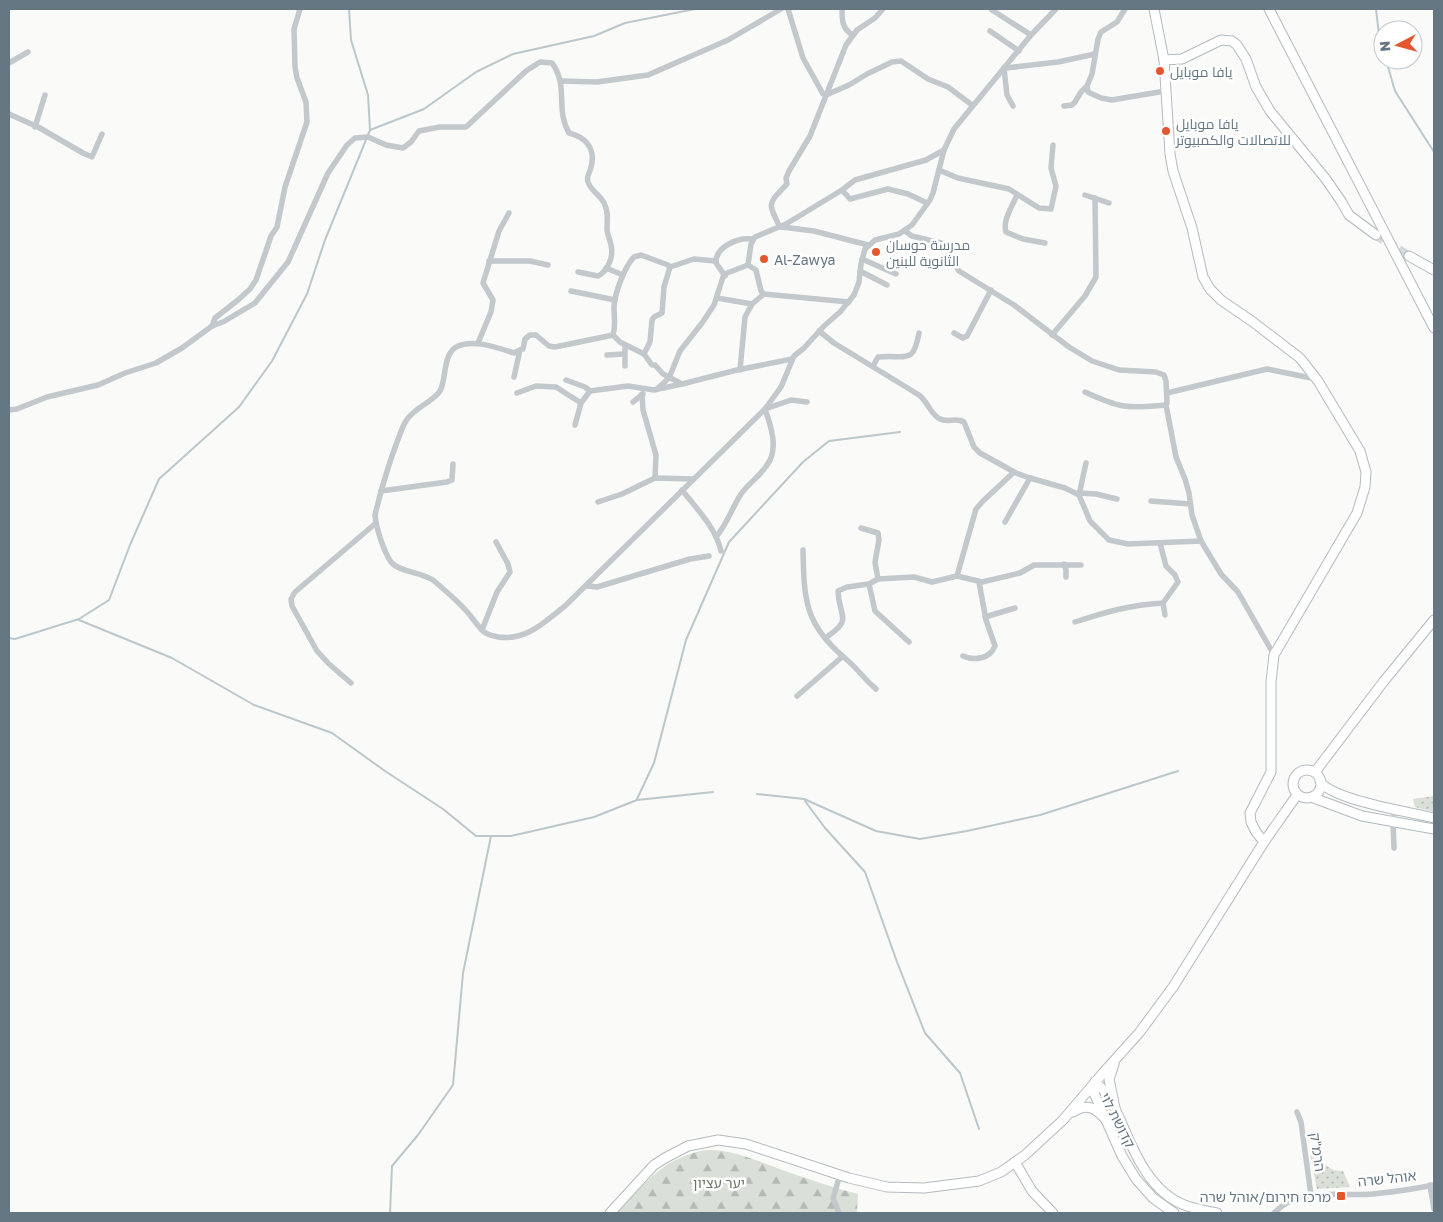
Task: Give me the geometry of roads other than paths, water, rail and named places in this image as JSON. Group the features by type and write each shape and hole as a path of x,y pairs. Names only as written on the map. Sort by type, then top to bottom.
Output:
{"main road":[{"path":"1154,9 1164,60 1164,91 1173,171 1193,231 1203,277 1210,289 1221,300 1300,358 1316,380 1360,451 1366,472 1365,487 1357,513 1274,655 1271,682 1271,772 1250,813 1251,822 1264,842"},
{"path":"1270,9 1434,328"},
{"path":"1164,60 1182,59 1221,40 1232,41 1238,45 1246,58 1256,87 1270,111 1325,178 1342,201 1349,215 1376,234"},
{"path":"1409,256 1434,270"},
{"path":"1311,797 1319,791 1318,776 1384,681 1434,620"},
{"path":"1434,818 1354,799 1323,785 1318,776 1306,770 1302,770 1294,777 1293,787 1297,795 1306,798 1311,797 1350,812 1434,829"},
{"path":"610,1213 654,1165 675,1152 702,1142 718,1140 746,1144 840,1176 887,1187 924,1188 979,1181 1002,1172 1025,1155 1066,1117 1139,1033 1173,987 1264,842 1297,795"},
{"path":"1115,1108 1109,1079 1111,1069 1118,1057"},
{"name":"קדושת לוי","path":"1095,1082 1106,1092 1133,1150 1146,1172 1183,1209 1217,1213"},
{"name":"קדושת לוי","path":"1095,1082 1094,1093 1122,1156 1136,1179 1152,1198 1174,1213"},
{"path":"1066,1117 1082,1108 1092,1107 1107,1121"},
{"path":"1015,1162 1032,1191 1053,1213"}],"street":[{"path":"212,326 215,318 250,289 256,280 271,236 277,227 285,187 308,122 306,102 295,67 294,29 300,9"},
{"path":"561,81 596,82 648,75 728,40 781,9"},
{"path":"788,9 803,58 823,94 826,95"},
{"path":"842,9 843,24 847,32 852,35"},
{"path":"780,227 770,203 787,184 786,178 789,171 810,136 843,51 852,35 883,9"},
{"path":"613,335 575,342 559,348 549,346 536,335 530,335 525,339 523,349 514,353 478,343 458,346 452,352 444,370 441,389 436,396 416,409 406,420 388,466 375,515 376,523 392,563 398,568 416,572 430,578 468,613 486,634 497,637 523,636 566,606 765,409 780,387 792,359 849,302 857,288 865,249 875,240 905,231 912,225 933,193 944,150 954,128 1055,9"},
{"path":"1064,106 1075,102 1079,94 1087,86 1092,74 1101,32 1117,22 1124,9"},
{"path":"992,10 1031,35"},
{"path":"990,31 1019,51"},
{"path":"9,63 28,52"},
{"path":"1004,68 1058,62 1095,54"},
{"path":"826,95 892,62 901,61 928,79 948,86 972,106"},
{"path":"9,410 17,409 47,397 98,385 125,373 156,363 182,348 212,326 223,322 255,303 288,262 328,173 347,145 355,138 368,137 386,145 403,148 411,142 418,131 440,127 466,127 526,71 540,62 552,63 557,70 561,81 561,98 565,125 569,132 582,137 587,143 592,158 587,178 588,185 598,194 607,210 608,234 612,251 606,268 598,276 578,272"},
{"path":"1004,68 1007,95 1013,106"},
{"path":"1087,86 1088,92 1108,100 1164,91"},
{"path":"35,127 46,95"},
{"path":"9,114 92,156 102,134"},
{"path":"939,170 958,178 1002,187 1039,208 1051,209 1056,186 1051,168 1052,145"},
{"path":"725,276 715,261 717,253 721,249 734,243 748,239 752,240 769,230 780,227 842,190 851,182 926,160 944,150"},
{"path":"842,190 850,199 884,189 891,189 928,203"},
{"path":"1017,195 1004,228 1006,232 1023,239 1045,243"},
{"path":"1085,195 1109,203"},
{"path":"1052,335 1085,296 1096,277 1095,198"},
{"path":"478,343 491,312 493,300 483,283 499,231 509,213"},
{"path":"780,227 814,231 868,245"},
{"path":"905,231 912,236 945,244 954,264 959,270 1014,305 1079,354 1101,365 1119,370 1161,373 1165,378 1166,405 1176,457 1185,479 1192,515 1201,541 1221,574 1238,592 1274,655"},
{"path":"748,265 752,240"},
{"path":"682,384 669,378 655,365 652,365 644,354 614,338 615,300 623,275 630,262 637,255 670,267 694,259 715,261"},
{"path":"862,259 896,274"},
{"path":"489,261 530,261 548,265"},
{"path":"656,389 669,378 680,351 702,323 717,298 727,273 748,265"},
{"path":"748,265 756,270 761,291 764,294"},
{"path":"644,354 650,342 652,320 662,313 664,287 670,267"},
{"path":"606,268 623,275"},
{"path":"860,271 887,285"},
{"path":"954,333 964,338 967,336 991,290"},
{"path":"571,291 615,300"},
{"path":"740,370 744,321 752,304 764,294 849,302"},
{"path":"717,298 752,304"},
{"path":"819,331 834,344 873,366 924,399 937,417 944,420 955,419 964,422 976,450 1014,472 1079,494 1096,494 1117,499"},
{"path":"873,366 878,357 912,355 915,351 919,333"},
{"path":"625,345 625,366"},
{"path":"514,377 520,350"},
{"path":"607,355 624,354"},
{"path":"575,425 581,403 590,391 624,386 656,389 792,359"},
{"path":"1167,393 1267,369 1316,380"},
{"path":"566,380 585,387 590,391"},
{"path":"518,393 532,387 556,387 581,403"},
{"path":"633,402 649,389"},
{"path":"1085,392 1109,403 1127,408 1166,405"},
{"path":"642,394 643,410 656,456 654,478"},
{"path":"765,409 791,400 807,402"},
{"path":"716,537 724,527 733,506 742,492 767,465 772,454 771,427 765,409"},
{"path":"1086,463 1079,494 1090,521 1109,540 1128,544 1201,541"},
{"path":"381,491 447,482 452,480 454,464"},
{"path":"956,576 976,509 983,500 1014,472"},
{"path":"598,502 622,494 654,478 693,480"},
{"path":"1005,522 1030,478"},
{"path":"682,490 716,537 721,551"},
{"path":"1151,501 1190,504"},
{"path":"351,683 317,651 292,606 291,599 294,592 376,523"},
{"path":"861,528 878,532 879,540 875,562 878,580"},
{"path":"482,630 497,592 510,572 508,564 496,542"},
{"path":"1160,544 1168,569 1175,575 1178,582 1163,603 1165,615"},
{"path":"803,550 804,577 809,612 817,630 876,689"},
{"path":"588,586 597,587 690,559 709,556"},
{"path":"1064,564 1066,577"},
{"path":"826,638 842,624 838,591 847,588 870,584 878,580 914,577 932,582 956,576 979,582 1025,574 1028,567 1034,565 1080,565"},
{"path":"963,656 977,658 987,656 993,651 994,644 985,617 979,582"},
{"path":"870,584 875,611 909,642"},
{"path":"1075,622 1122,608 1163,603"},
{"path":"985,617 1015,608"},
{"path":"797,696 842,657"},
{"path":"1394,848 1392,822 1395,809"},
{"name":"הרמ\"ק","path":"1297,1112 1301,1122 1311,1195"},
{"path":"839,1213 833,1198 840,1176"},
{"path":"1432,1185 1434,1208"},
{"name":"אוהל שרה","path":"1274,1213 1293,1199 1311,1195 1372,1194 1432,1185"},
{"path":"1279,1213 1284,1204"}],"waterway":[{"path":"9,638 15,639 79,619 109,600 130,545 159,479 239,407 272,361 307,294 325,240 370,130 368,95 351,40 349,9"},
{"path":"370,130 424,109 476,72 513,54 594,36 625,23 695,9"},
{"path":"1376,9 1377,20"},
{"path":"1389,70 1395,91 1434,152"},
{"path":"637,799 654,763 686,640 729,542 803,462 829,441 900,432"},
{"path":"79,620 172,658 254,705 332,733 443,809 476,836 511,836 594,817 637,800 713,792"},
{"path":"757,794 804,799 876,831 920,839 1040,815 1178,771"},
{"path":"805,801 825,828 865,872 925,1033 960,1073 979,1129"},
{"path":"390,1213 392,1166 418,1135 453,1085 463,973 491,836"}],"tunnel":[{"path":"1376,235 1409,256"}],"place":[{"name":"يافا موبايل","path":"1160,71"},
{"name":"يافا موبايل للاتصالات والكمبيوتر","path":"1166,131"},
{"name":"مدرسة حوسان الثانوية للبنين","path":"876,252"},
{"name":"Al-Zawya","path":"764,259"},
{"name":"מרכז חירום/אוהל שרה","path":"1341,1196"}],"park label":[{"name":"יער עציון","path":"719,1182"}]}
